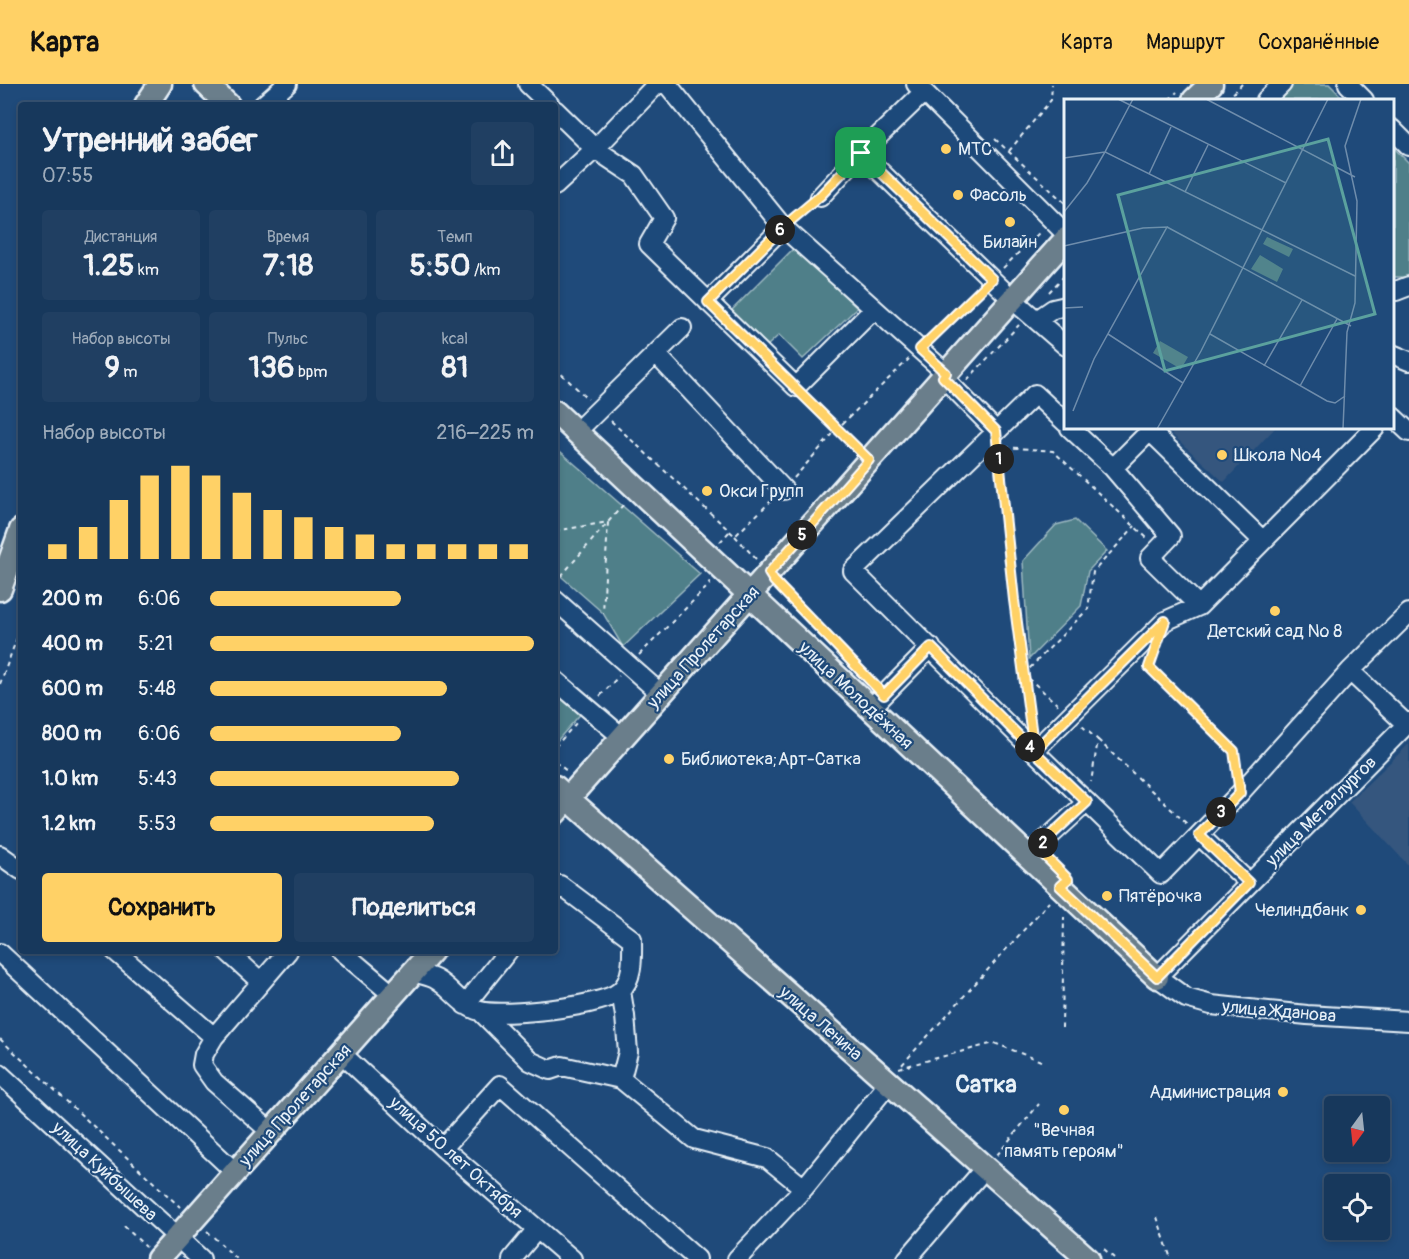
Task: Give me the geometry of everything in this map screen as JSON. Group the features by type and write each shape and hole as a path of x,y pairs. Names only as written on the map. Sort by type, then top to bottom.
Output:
{"main road":[{"path":"148,102 160,84"},
{"path":"206,84 225,102"},
{"path":"1195,99 1211,84"},
{"name":"улица Пролетарская","path":"559,800 622,737 869,460 949,380 1012,299 1064,240"},
{"name":"улица Молодёжная","path":"558,415 749,594 877,702 1059,890 1157,977"},
{"path":"0,590 18,539"},
{"name":"улица Ленина","path":"559,800 889,1083 991,1162 1088,1259"},
{"name":"улица Пролетарская","path":"158,1258 429,954"}],"street":[{"path":"266,102 286,84"},
{"path":"528,84 547,102"},
{"path":"558,183 595,149 657,84"},
{"path":"667,84 783,227 920,349 996,431"},
{"path":"1267,99 1282,84"},
{"path":"1348,84 1363,99"},
{"path":"820,196 920,88 1064,233"},
{"path":"558,113 595,149 634,175 664,218 649,244 796,387 869,314"},
{"path":"1394,131 1409,146"},
{"path":"861,153 1012,299 1064,345"},
{"path":"708,302 783,227"},
{"path":"1394,290 1409,286"},
{"path":"1033,317 1064,306"},
{"path":"576,432 682,328"},
{"path":"656,354 784,490"},
{"path":"1394,355 1409,361"},
{"path":"1064,422 1035,394 854,571 1161,874 1240,793 1350,671 1409,613"},
{"path":"1394,418 1409,432"},
{"path":"1071,429 1113,468 1171,536 1150,558 1199,606"},
{"path":"1113,468 1149,429 1263,542"},
{"path":"1034,751 1165,621 1199,606 1374,429"},
{"path":"558,603 661,694"},
{"path":"877,702 931,647"},
{"path":"1350,671 1408,723"},
{"path":"558,683 622,737"},
{"name":"улица Металлургов","path":"1157,977 1408,723"},
{"path":"1028,856 1087,802"},
{"path":"1199,835 1249,883"},
{"path":"0,855 18,868"},
{"path":"558,887 560,885 632,939 631,970 621,991 628,1052 621,1079"},
{"path":"0,953 235,1172"},
{"path":"118,954 214,1037"},
{"path":"230,954 261,982"},
{"path":"271,1132 214,1082 202,1065 204,1054 214,1037 285,954"},
{"path":"345,954 393,995"},
{"path":"473,1008 506,954"},
{"path":"413,972 436,980 473,1008 530,1061 550,1070 562,1066 621,1079 694,1139 767,1158 804,1188"},
{"name":"улица Жданова","path":"1157,977 1186,998 1211,1005 1307,1015 1409,1021"},
{"path":"473,1008 515,1013 601,1001 621,991"},
{"name":"улица 50 лет Октября","path":"341,1053 442,1148 572,1259"},
{"name":"улица Куйбышева","path":"3,1080 201,1259"},
{"path":"737,1259 804,1188 889,1083"},
{"path":"442,1148 500,1085 697,1259"},
{"path":"907,1259 991,1162"},
{"path":"512,1259 537,1229"}],"path":[{"path":"1009,151 1051,100 1052,84"},
{"path":"1228,99 1242,84"},
{"path":"783,227 820,196"},
{"path":"735,536 784,490 838,428 1052,220"},
{"path":"949,380 1033,317 1064,275"},
{"path":"558,371 735,536 877,702"},
{"path":"796,387 869,460"},
{"path":"1034,751 1014,600 998,446 1053,451 1151,542"},
{"path":"561,576 623,506"},
{"path":"558,530 608,522"},
{"path":"603,614 608,522"},
{"path":"1024,674 1088,609 1093,572 1135,526"},
{"path":"558,744 628,665 710,584 703,576"},
{"path":"0,684 18,635"},
{"path":"1155,649 1149,667 1234,751 1240,793"},
{"path":"1098,740 1199,835"},
{"path":"1059,890 1065,921 1062,1028"},
{"path":"1041,1061 993,1043 899,1068 1059,890"},
{"path":"0,1039 237,1259"},
{"path":"991,1162 1039,1104"},
{"path":"1157,1217 1171,1259"},
{"path":"124,1226 158,1258"}],"shaded area":[{"name":"Школа №4","path":"1166,429 1274,429 1224,482"},
{"path":"1409,744 1409,866 1349,802"}],"green space":[{"path":"1290,84 1329,84 1344,99 1275,99"},
{"path":"1394,148 1409,163 1409,277 1394,277"},
{"path":"800,242 831,283 857,308 803,359 779,335 767,346 731,311"},
{"path":"561,452 700,574 623,647 603,613 558,574 558,456"},
{"path":"1075,520 1107,551 1088,571 1081,606 1029,659 1023,561 1056,525"},
{"path":"558,687 584,710 558,740"}],"place":[{"name":"МТС","path":"946,149"},
{"name":"Фасоль","path":"958,195"},
{"name":"Билайн","path":"1010,222"},
{"name":"Школа №4","path":"1222,455"},
{"name":"Окси Групп","path":"707,491"},
{"name":"Детский сад № 8","path":"1275,611"},
{"name":"Библиотека;Арт-Сатка","path":"669,759"},
{"name":"Пятёрочка","path":"1107,896"},
{"name":"Челиндбанк","path":"1361,910"},
{"name":"Администрация","path":"1283,1092"},
{"name":"\"Вечная память героям\"","path":"1064,1110"}],"district":[{"name":"Сатка","path":"986,1084"}],"route":[{"path":"861,153 820,196 783,227 708,302 869,460 769,573 774,581 884,695 931,647 1034,751 1165,621 1149,667 1234,751 1240,793 1199,835 1249,883 1157,977 1060,886 1068,879 1037,848 1087,802 1034,751 1014,600 996,431 943,377 946,373 920,349 992,279 861,153"}]}
